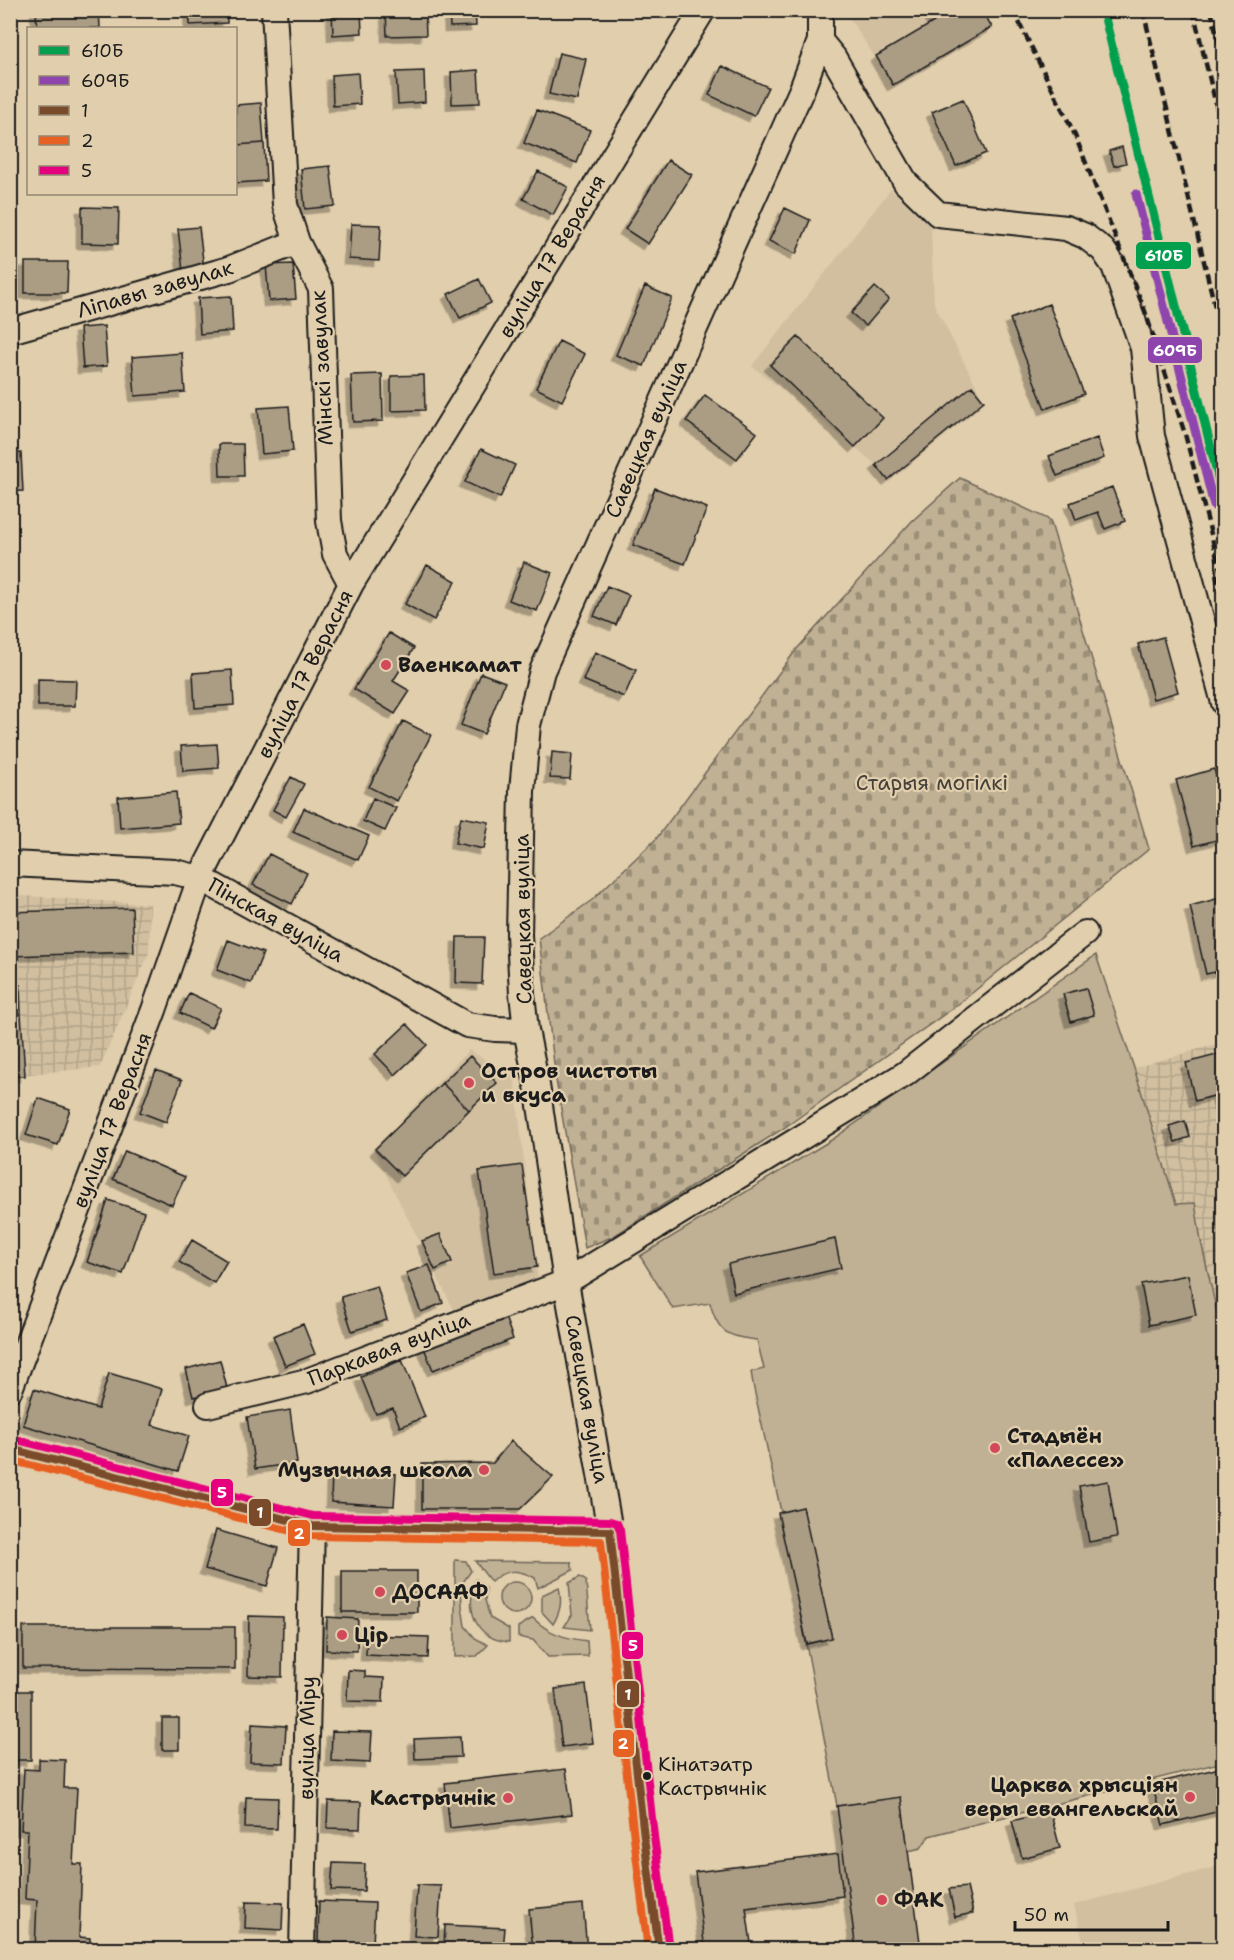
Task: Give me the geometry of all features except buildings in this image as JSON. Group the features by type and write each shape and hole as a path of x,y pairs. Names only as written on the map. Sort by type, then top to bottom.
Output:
{"street":[{"name":"Мінскі завулак","path":"274,10 285,205 297,242 321,289 329,521 335,554 351,584"},
{"name":"вуліца 17 Верасня","path":"10,1389 150,1021 200,878 351,584 703,10"},
{"name":"Савецкая вуліца","path":"659,1950 610,1531 566,1282 537,1086 526,1030 519,934 522,791 528,725 542,671 802,89 820,41 820,10"},
{"path":"820,41 834,58 906,183 938,214 1066,228 1086,236 1103,250 1114,266 1143,348 1152,436 1224,703"},
{"name":"Ліпавы завулак","path":"10,331 229,269 297,242"},
{"name":"Пінская вуліца","path":"10,864 175,872 200,878 467,1025 526,1030"},
{"name":"Паркавая вуліца","path":"208,1405 308,1381 566,1282 904,1074 1085,933"},
{"path":"10,1449 312,1526 610,1531"},
{"name":"вуліца Міру","path":"302,1950 312,1526"}],"shaded area":[{"path":"845,11 982,11 992,27 893,85"},
{"path":"891,189 931,227 934,304 984,401 888,480 876,465 855,447 752,366"},
{"path":"10,895 150,904 149,953 100,1067 11,1076"},
{"path":"1223,1042 1223,1340 1195,1203 1176,1204 1134,1068"},
{"path":"469,1050 514,1076 538,1281 455,1312 373,1149"},
{"path":"1223,1865 1223,1949 1085,1949 1074,1905"}],"green space":[{"name":"Старыя могілкі","path":"960,478 1050,520 1149,849 956,1006 784,1128 614,1236 585,1248 556,1080 539,938 592,900 656,839 796,650 912,521"},
{"name":"Стадыён «Палессе»","path":"1096,955 1176,1204 1195,1203 1223,1340 1223,1762 929,1836 921,1848 908,1851 901,1798 837,1806 780,1507 751,1372 764,1369 757,1340 726,1332 717,1321 710,1303 673,1309 640,1256 833,1139"},
{"path":"455,1560 466,1561 471,1571 461,1585 465,1626 475,1638 488,1645 477,1656 455,1657"},
{"path":"475,1561 571,1562 573,1570 538,1588 535,1578 512,1571 496,1577 491,1582"},
{"path":"580,1577 586,1581 590,1630 564,1627 572,1615 569,1583"},
{"path":"476,1579 486,1588 485,1600 490,1618 509,1629 509,1642 497,1640 488,1635 475,1620 472,1601"},
{"path":"515,1582 526,1587 531,1598 526,1609 515,1614 504,1609 499,1598 504,1587"},
{"path":"559,1587 560,1606 553,1624 542,1612 542,1595"},
{"path":"533,1618 545,1628 558,1634 587,1641 588,1656 548,1657 533,1640 518,1637 518,1627"}],"railway":[{"path":"1013,10 1074,133 1145,311 1185,434 1224,584"},
{"path":"1143,10 1224,344"},
{"path":"1193,10 1224,138"},
{"path":"1211,10 1224,65"},
{"path":"1199,459 1224,525"},
{"path":"1216,574 1224,615"}],"transit line":[{"name":"610Б","path":"1103,10 1224,501"},
{"name":"609Б","path":"1136,194 1214,506"},
{"name":"5","path":"13,1439 313,1516 610,1521 617,1523 620,1530 669,1949"},
{"name":"1","path":"10,1449 312,1526 610,1531 659,1950"},
{"name":"2","path":"10,1460 311,1536 601,1541 648,1950"}],"place":[{"name":"Ваенкамат","path":"386,665"},
{"name":"Остров чистоты и вкуса","path":"469,1083"},
{"name":"Стадыён «Палессе»","path":"995,1448"},
{"name":"Музычная школа","path":"484,1470"},
{"name":"ДОСААФ","path":"380,1592"},
{"name":"Цір","path":"342,1635"},
{"name":"Кінатэатр Кастрычнік","path":"647,1776"},
{"name":"Царква хрысціян веры евангельскай","path":"1190,1797"},
{"name":"Кастрычнік","path":"508,1798"},
{"name":"ФАК","path":"882,1900"}]}
